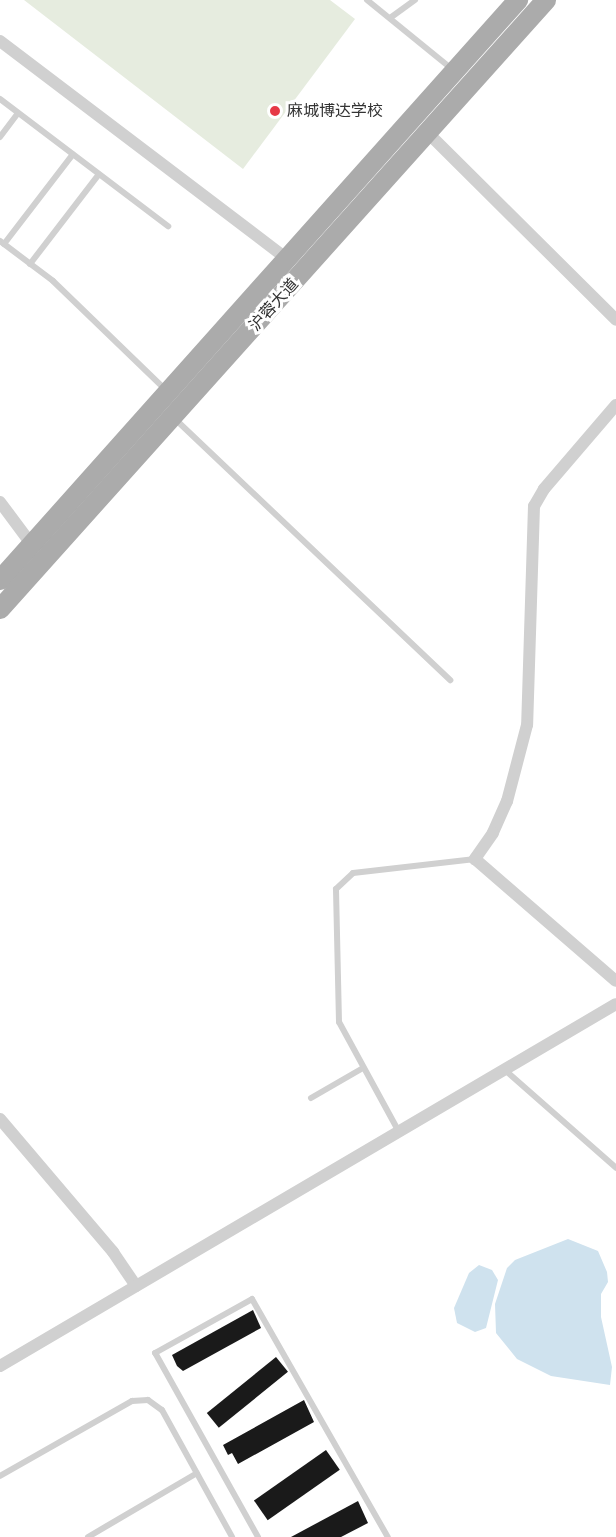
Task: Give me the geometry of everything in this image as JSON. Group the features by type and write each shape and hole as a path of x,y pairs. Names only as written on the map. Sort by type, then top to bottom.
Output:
{"main road":[{"name":"沪蓉大道","path":"0,580 518,0"},
{"name":"沪蓉大道","path":"0,609 546,0"}],"street":[{"path":"0,41 287,259"},
{"path":"428,133 616,320"},
{"path":"616,405 550,481 534,506 527,725 507,801 493,833 475,859 616,981"},
{"path":"0,502 32,545"},
{"path":"0,1366 616,1004"},
{"path":"0,1119 113,1252 136,1286"}],"lane":[{"path":"367,0 454,71"},
{"path":"390,18 415,0"},
{"path":"0,99 168,226"},
{"path":"0,137 18,113"},
{"path":"73,154 2,243 81,306 168,393"},
{"path":"30,264 99,174"},
{"path":"174,417 450,681"},
{"path":"399,1132 339,1022 336,889 353,873 475,859"},
{"path":"311,1098 363,1068"},
{"path":"505,1070 616,1168"},
{"path":"258,1537 155,1353 252,1299 388,1537"},
{"path":"0,1476 137,1399 153,1402 162,1410 232,1537"},
{"path":"88,1537 197,1473"}],"shaded area":[{"path":"24,0 330,0 355,19 243,169"}],"water":[{"path":"568,1239 598,1251 607,1272 608,1282 601,1294 601,1317 612,1367 610,1385 551,1376 517,1359 496,1333 495,1304 507,1268 515,1260"},
{"path":"479,1265 492,1270 498,1280 486,1328 475,1332 457,1323 454,1308 469,1273"}],"building":[{"path":"253,1310 261,1328 183,1371 177,1366 172,1355"},
{"path":"276,1357 288,1372 219,1428 207,1413"},
{"path":"304,1400 314,1422 238,1464 232,1453 228,1455 223,1445"},
{"path":"326,1450 340,1470 268,1520 254,1500"},
{"path":"358,1501 368,1523 341,1537 291,1537"}],"place":[{"name":"麻城博达学校","path":"275,111"}]}
